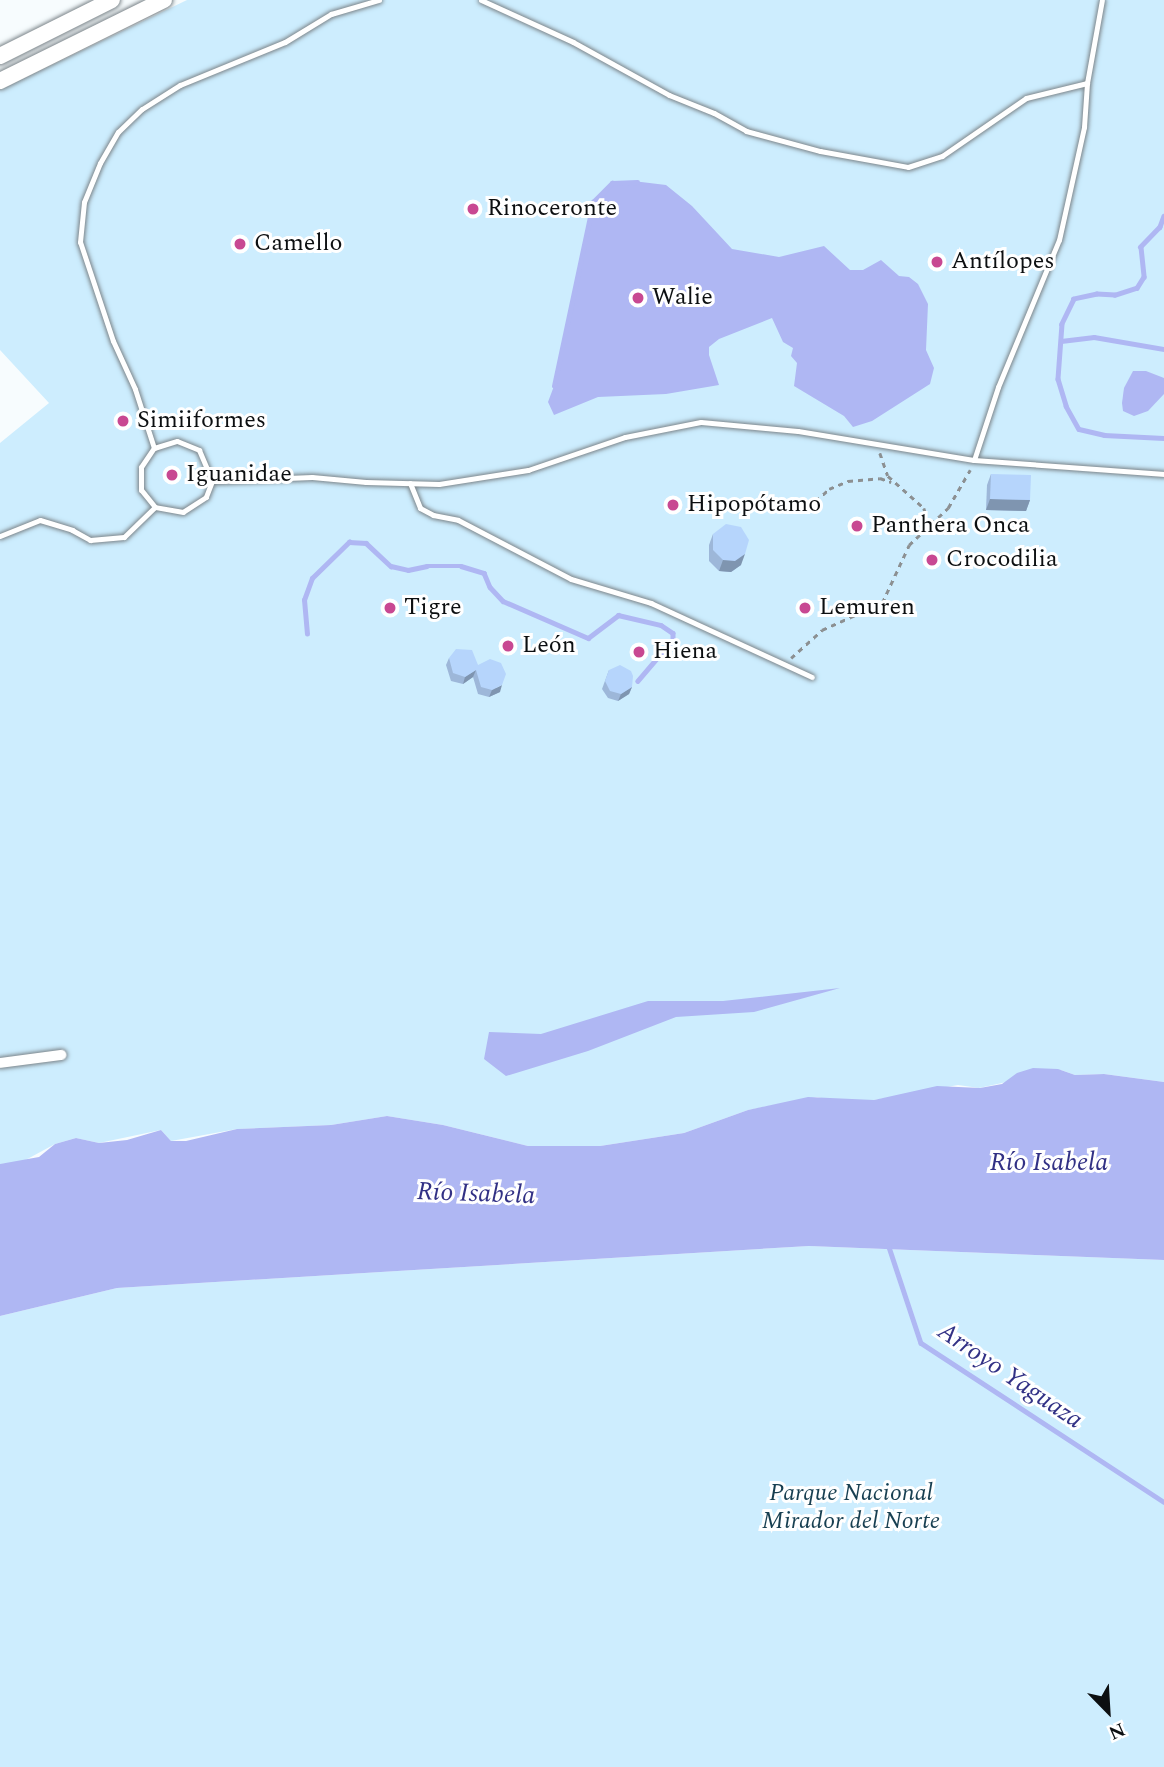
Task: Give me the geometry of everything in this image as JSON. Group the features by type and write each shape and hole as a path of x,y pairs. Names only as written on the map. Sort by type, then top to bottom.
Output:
{"main road":[{"path":"0,56 112,0"},
{"path":"0,81 164,0"}],"street":[{"path":"0,1063 61,1055"}],"lane":[{"path":"154,448 135,389 113,341 80,242 84,202 100,163 118,132 142,109 180,85 285,42 331,14 379,0"},
{"path":"481,0 573,42 669,95 714,113 746,131 820,151 908,167 942,156 1026,98 1087,83"},
{"path":"974,460 998,387 1059,240 1084,127 1087,83 1102,0"},
{"path":"212,481 312,477 439,484 528,470 625,437 701,422 798,431 974,460 1164,474"},
{"path":"177,441 199,450 212,481 206,497 183,513 155,508 141,490 141,467 154,448 177,441"},
{"path":"410,483 420,508 433,515 458,520 571,579 650,604 812,677"},
{"path":"0,536 40,520 72,530 90,540 124,537 155,508"}],"path":[{"path":"878,445 882,465 895,483 924,508 929,526"},
{"path":"786,666 821,630 882,603 909,545 948,508 974,460"},
{"path":"808,508 829,489 848,481 880,478 895,483"}],"green space":[{"path":"187,0 1164,0 1164,1082 1104,1074 1075,1075 1061,1070 979,1088 958,1085 874,1100 830,1100 817,1097 748,1110 684,1133 600,1146 528,1146 443,1125 387,1116 331,1125 237,1129 171,1141 161,1130 99,1143 76,1138 55,1144 20,1163 0,1164 0,443 49,403 0,350 0,90"},
{"name":"Parque Nacional Mirador del Norte","path":"809,1246 1164,1260 1164,1767 0,1767 0,1316 117,1288"}],"water":[{"path":"633,181 666,185 692,206 732,249 779,257 824,246 850,270 863,270 881,260 899,276 909,277 918,284 928,304 926,350 934,368 930,384 872,421 853,427 844,416 794,386 797,363 791,356 793,348 783,342 772,318 719,339 709,347 719,385 666,394 598,397 554,415 548,402 554,386 593,202 612,183"},
{"path":"1133,371 1146,371 1164,378 1164,394 1148,411 1134,416 1123,411 1122,403 1124,388"},
{"path":"840,988 754,1012 676,1017 588,1051 506,1076 484,1059 489,1032 541,1034 648,1001 723,1001"},
{"name":"Río Isabela","path":"1033,1068 1058,1069 1075,1075 1104,1074 1164,1082 1164,1260 809,1246 117,1288 0,1316 0,1164 39,1157 55,1144 76,1138 99,1143 127,1140 161,1130 171,1141 186,1141 237,1129 331,1125 387,1116 443,1125 528,1146 600,1146 684,1133 748,1110 808,1097 874,1100 937,1086 980,1088 1002,1084 1017,1073"}],"building":[{"path":"991,474 1031,475 1030,500 990,499"},
{"path":"726,524 741,527 749,540 745,554 735,561 723,560 713,550 713,534"},
{"path":"456,649 472,650 478,665 490,659 501,663 506,674 502,685 492,690 481,687 476,670 465,677 453,673 449,658"},
{"path":"620,665 631,671 633,676 632,687 621,694 610,691 605,681 609,670"}],"waterway":[{"path":"554,386 593,202 612,183 637,182"},
{"path":"1164,216 1160,227 1141,247 1144,277 1137,288 1115,295 1097,294 1074,299 1062,324 1058,379 1066,406 1079,429 1104,435 1164,438"},
{"path":"1061,341 1094,337 1164,349"},
{"path":"307,634 304,600 312,578 349,542 366,543 391,566 408,570 427,566 461,566 484,573 490,587 503,601 588,638 618,615 661,625 673,633 673,640 638,681"},
{"name":"Arroyo Yaguaza","path":"888,1244 921,1343 1164,1502"}],"place":[{"name":"Rinoceronte","path":"473,209"},
{"name":"Camello","path":"240,244"},
{"name":"Antílopes","path":"937,262"},
{"name":"Walie","path":"638,298"},
{"name":"Simiiformes","path":"123,421"},
{"name":"Iguanidae","path":"172,475"},
{"name":"Hipopótamo","path":"673,505"},
{"name":"Panthera Onca","path":"857,526"},
{"name":"Crocodilia","path":"932,560"},
{"name":"Tigre","path":"390,608"},
{"name":"Lemuren","path":"805,608"},
{"name":"León","path":"508,646"},
{"name":"Hiena","path":"639,652"}]}
